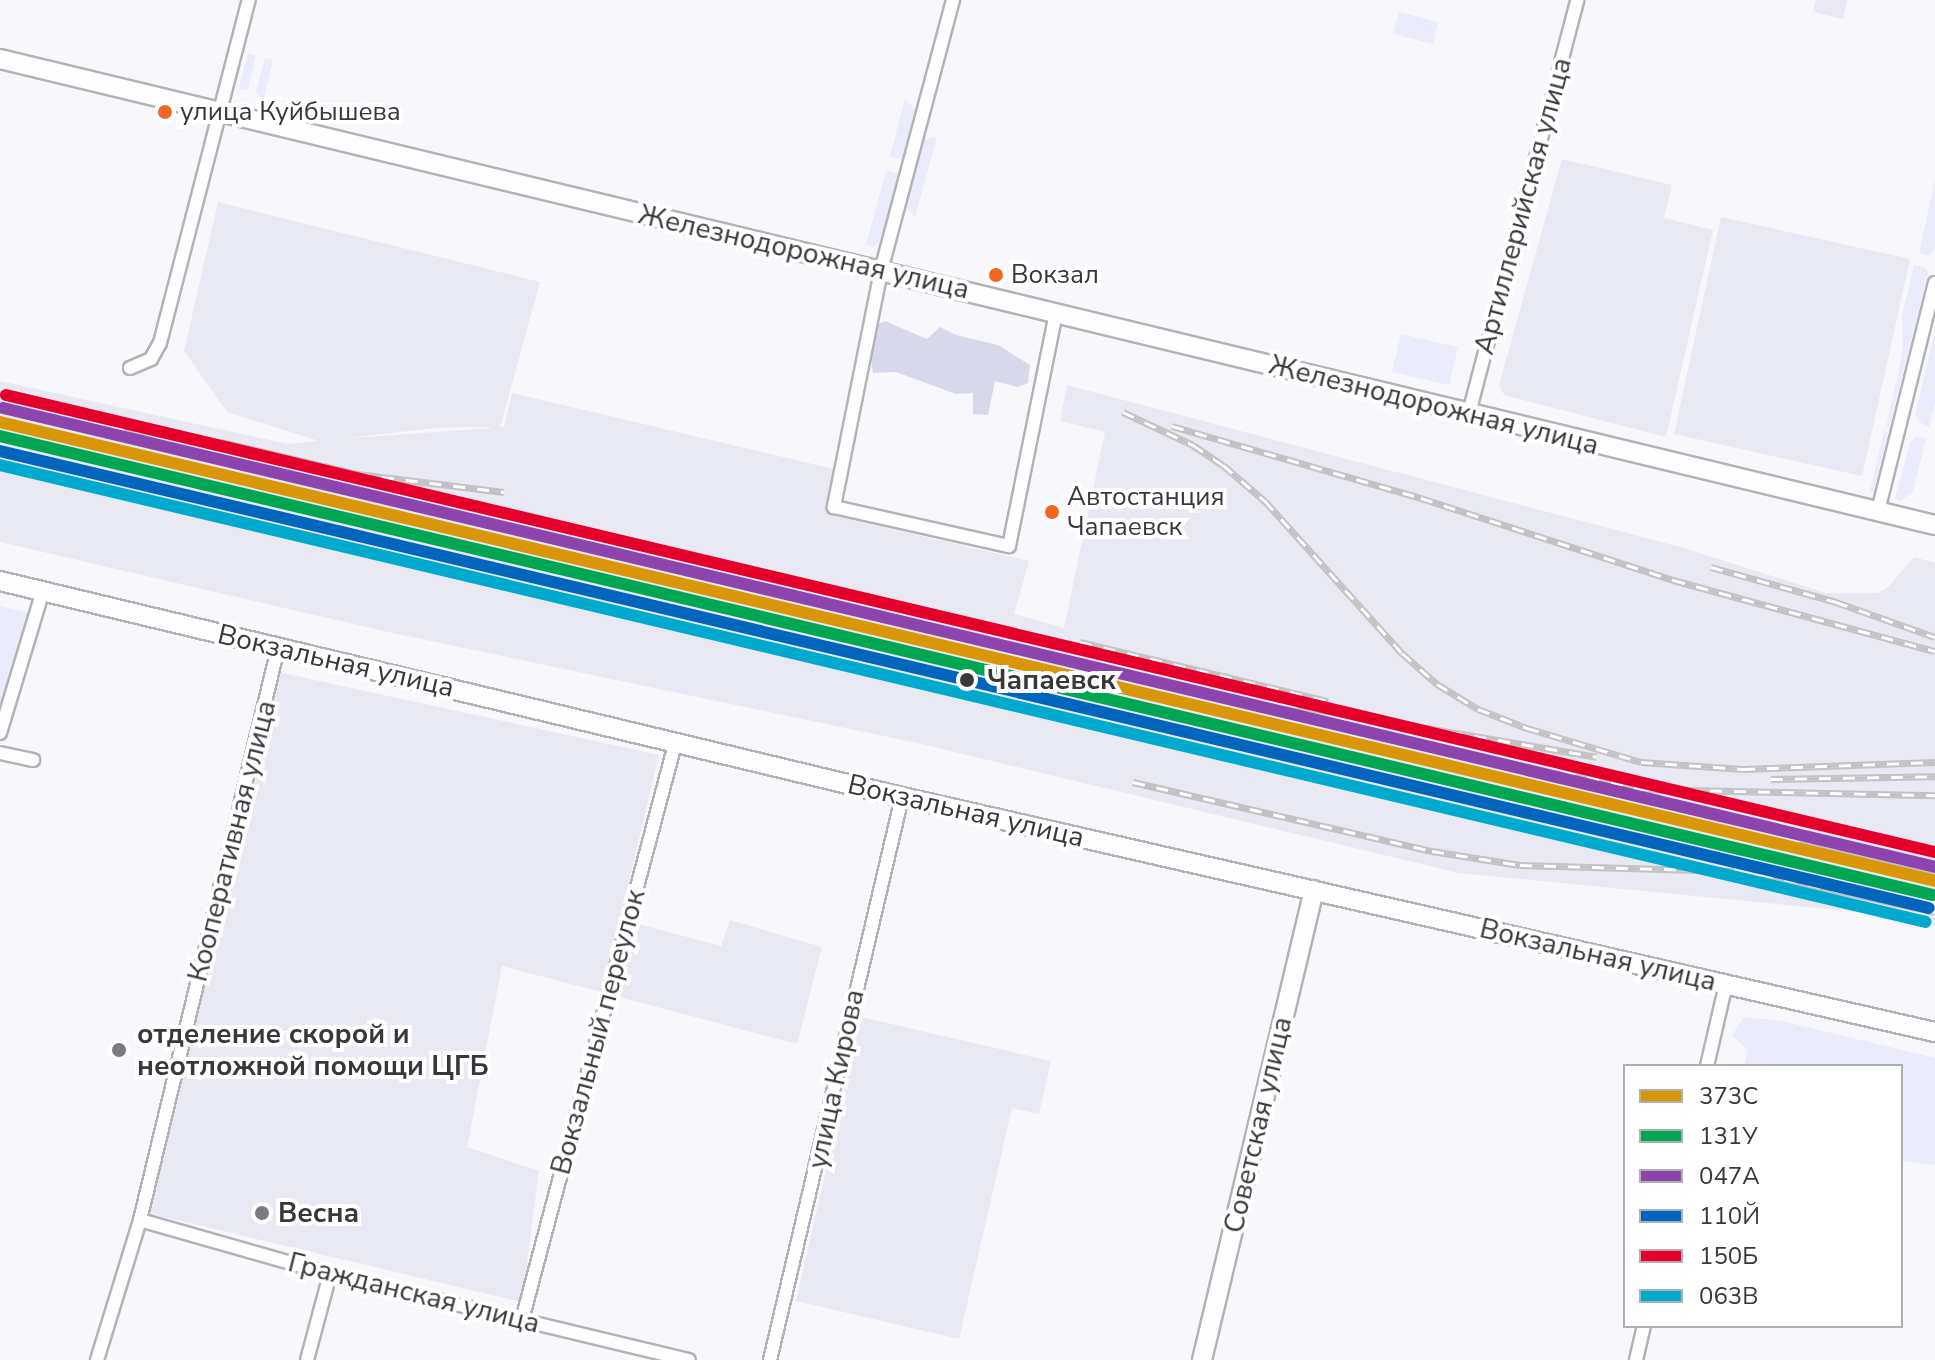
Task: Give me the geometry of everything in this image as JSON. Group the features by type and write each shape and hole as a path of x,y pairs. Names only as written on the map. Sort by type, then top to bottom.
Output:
{"street":[{"path":"130,368 151,359 160,343 249,0"},
{"path":"953,0 881,271 834,507 1009,546 1056,313"},
{"name":"Артиллерийская улица","path":"1469,413 1577,0"},
{"name":"Железнодорожная улица","path":"0,59 1935,525"},
{"path":"1878,511 1935,283"},
{"name":"Вокзальная улица","path":"0,581 902,797 1935,1032"},
{"path":"0,733 43,591"},
{"name":"Кооперативная улица","path":"97,1360 140,1220 278,648"},
{"name":"Вокзальный переулок","path":"522,1320 675,744"},
{"path":"0,753 33,760"},
{"name":"улица Кирова","path":"770,1360 902,797"},
{"name":"Советская улица","path":"1202,1360 1314,890"},
{"path":"1707,1064 1726,984"},
{"name":"Гражданская улица","path":"140,1220 330,1274 689,1360"},
{"path":"307,1360 330,1274"},
{"path":"1636,1360 1644,1328"}],"shaded area":[{"path":"1816,0 1847,0 1843,19 1813,12"},
{"path":"1399,12 1438,22 1433,44 1393,34"},
{"path":"248,53 256,55 248,89 243,90 239,87"},
{"path":"265,58 273,61 263,101 256,92"},
{"path":"905,99 916,110 902,160 890,156"},
{"path":"937,137 915,217 906,206 924,141"},
{"path":"1562,159 1672,185 1664,218 1713,230 1666,437 1504,395 1499,385"},
{"path":"886,171 899,174 882,239 873,247 866,245"},
{"path":"1935,180 1935,248 1929,256 1919,253"},
{"path":"218,202 540,282 500,427 504,427 512,393 834,469 828,506 837,516 1029,561 1014,614 1064,628 1105,432 1060,421 1067,385 1684,548 1826,593 1878,593 1888,587 1914,557 1935,563 1935,925 1889,915 1459,873 917,743 388,632 0,542 0,381 288,444 319,441 227,412 184,351","holes":["435,428 490,428 339,439"]},
{"path":"1721,217 1910,259 1862,476 1674,434"},
{"path":"1914,265 1926,268 1928,273 1889,427 1886,426 1903,351 1902,317"},
{"path":"885,321 927,339 940,327 956,335 998,345 1030,365 1028,383 1017,387 995,381 988,415 973,414 973,393 956,394 896,372 873,373 870,354 876,325"},
{"path":"1935,331 1935,403 1929,427 1915,415"},
{"path":"1401,334 1458,347 1449,385 1392,372"},
{"path":"1884,431 1888,433 1873,492 1870,491"},
{"path":"1917,436 1926,439 1913,491 1901,501 1895,498 1910,443"},
{"path":"0,606 26,612 28,618 0,708"},
{"path":"278,672 659,755 620,919 721,946 730,920 822,947 797,1044 502,966 467,1147 539,1171 522,1302 147,1213"},
{"path":"861,1017 1051,1061 1039,1114 1012,1108 959,1339 796,1301"},
{"path":"1744,1017 1782,1021 1935,1058 1935,1165 1903,1161 1903,1064 1744,1064 1748,1050 1732,1035"}],"railway":[{"path":"1123,412 1193,445 1223,465 1265,501 1402,653 1437,684 1478,709 1527,728 1641,762 1743,769 1935,762"},
{"path":"1172,426 1421,498 1673,580 1935,651"},
{"path":"112,427 226,443 358,474 504,492"},
{"path":"1711,567 1836,602 1935,637"},
{"path":"1080,642 1328,701"},
{"path":"1285,704 1597,757"},
{"path":"1564,772 1638,789 1935,795"},
{"path":"1771,779 1935,776"},
{"path":"1133,782 1432,851 1520,865 1734,871"},
{"path":"1800,839 1935,871"},
{"path":"1761,874 1935,912"}],"transit line":[{"name":"150Б","path":"6,395 1935,852"},
{"name":"047А","path":"3,408 1935,867"},
{"name":"373C","path":"0,422 1935,881"},
{"name":"131У","path":"0,436 1932,895"},
{"name":"110Й","path":"0,451 1929,908"},
{"name":"063В","path":"0,465 1925,922"}],"place":[{"name":"улица Куйбышева","path":"165,112"},
{"name":"Вокзал","path":"996,275"},
{"name":"Автостанция Чапаевск","path":"1052,512"},
{"name":"Чапаевск","path":"967,680"},
{"name":"отделение скорой и неотложной помощи ЦГБ","path":"119,1050"},
{"name":"Весна","path":"262,1213"}]}
